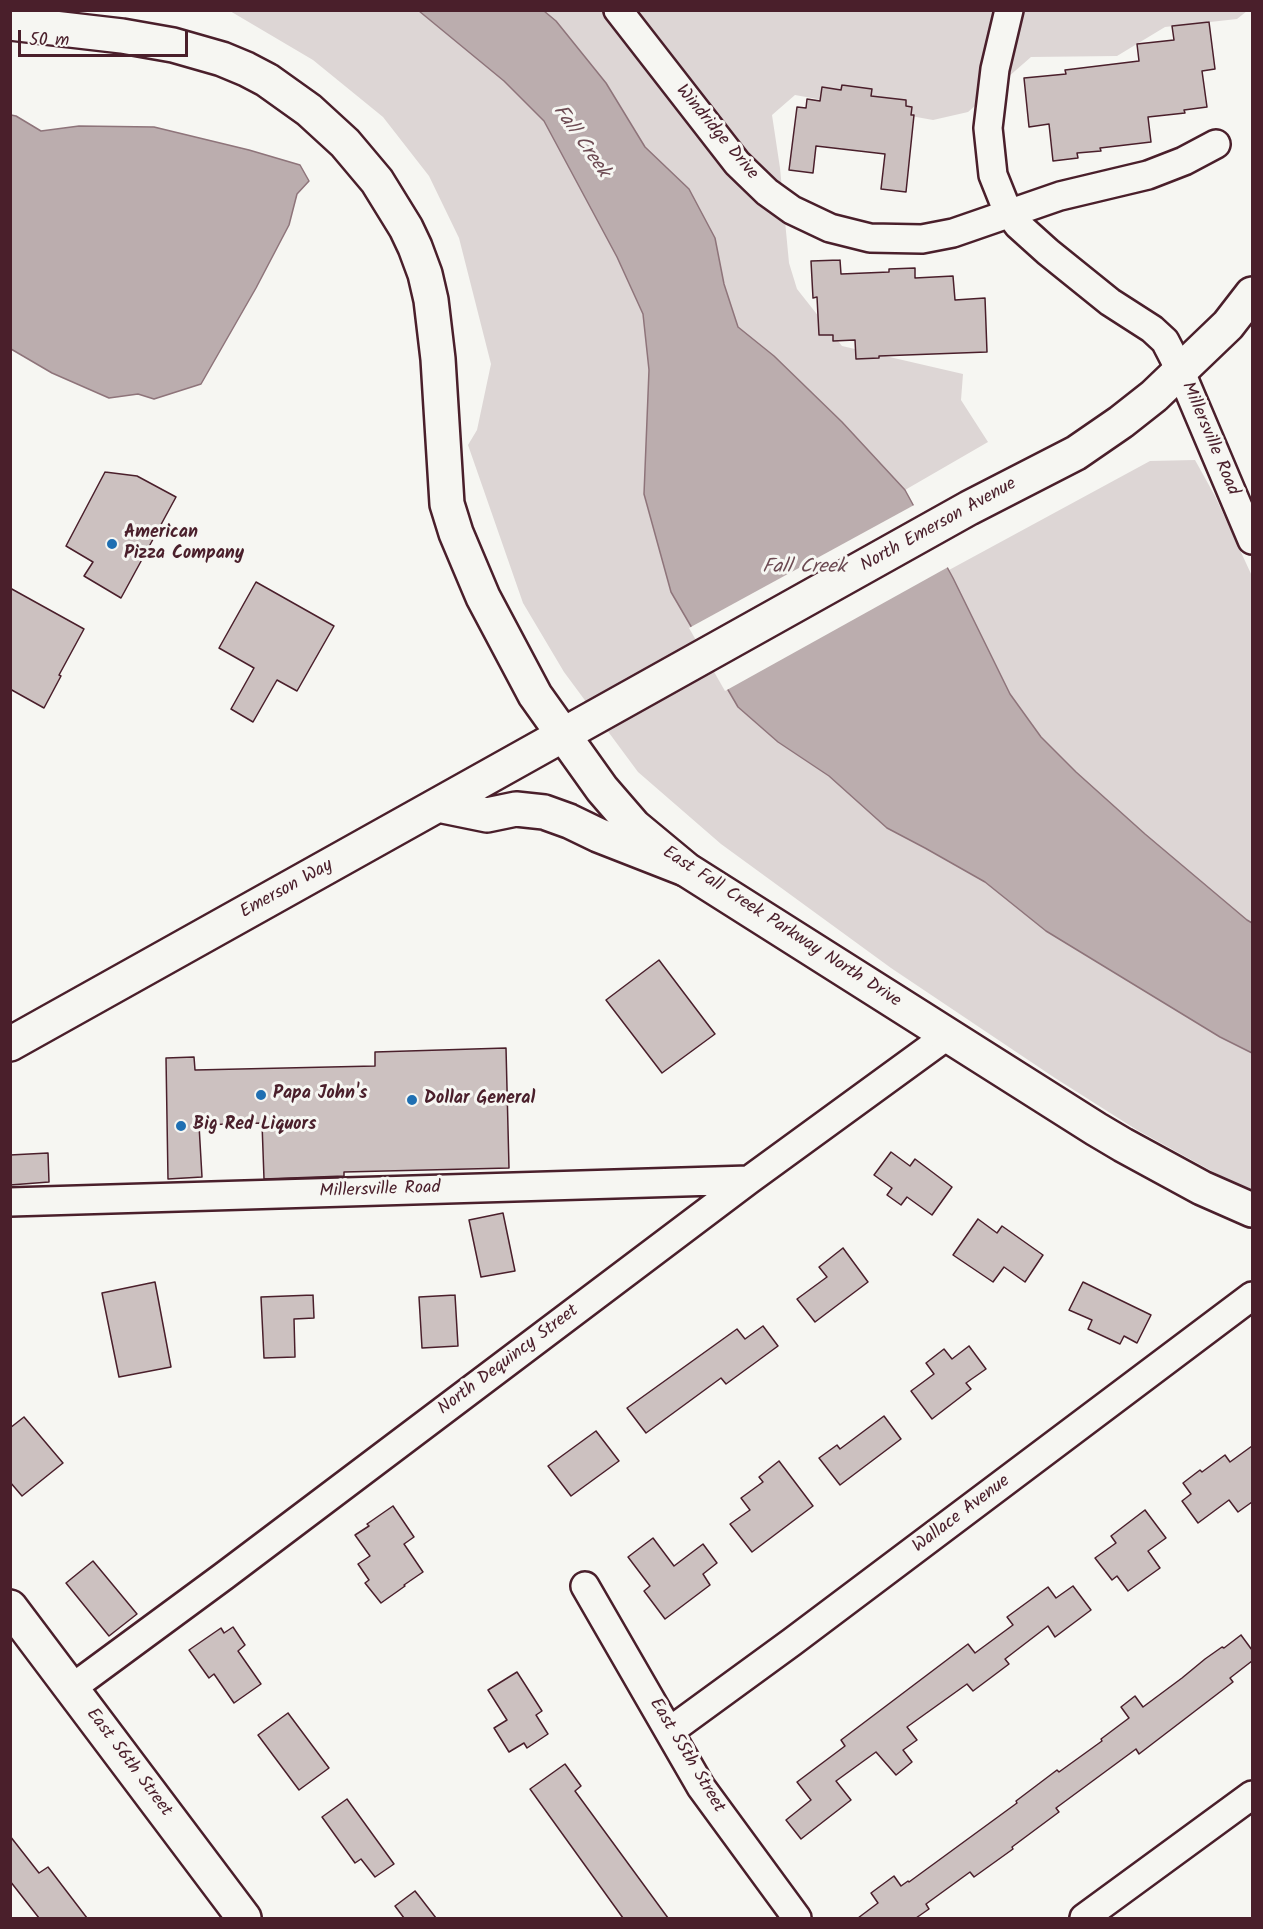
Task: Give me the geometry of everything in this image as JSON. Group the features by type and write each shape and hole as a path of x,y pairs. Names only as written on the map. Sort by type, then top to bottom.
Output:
{"main road":[{"name":"East Fall Creek Parkway North Drive","path":"10,23 122,36 173,45 222,59 267,80 309,110 345,143 377,181 401,218 415,247 431,300 438,359 447,504 456,533 483,597 535,695 602,789 634,826 685,869 1123,1145 1202,1188 1252,1210"},
{"name":"North Emerson Avenue","path":"563,735 969,508 1086,447 1138,409 1228,325 1252,294"},
{"name":"Emerson Way","path":"10,1044 563,735"},
{"path":"438,805 487,815 516,809 544,812 685,869"},
{"name":"East 56th Street","path":"10,1607 244,1918"}],"street":[{"name":"Windridge Drive","path":"618,10 738,163 767,192 792,210 830,228 870,238 932,238 972,227 1059,196 1148,175 1185,161 1216,144"},
{"path":"1009,10 995,69 988,128 993,175 1009,213 1018,225 1048,252 1110,302 1157,333 1169,346 1180,370"},
{"name":"Millersville Road","path":"1180,370 1252,540"},
{"name":"North Dequincy Street","path":"72,1688 749,1180 948,1035"},
{"name":"Millersville Road","path":"10,1202 749,1180"},
{"name":"Wallace Avenue","path":"670,1731 811,1628 1252,1296"},
{"name":"East 55th Street","path":"585,1586 700,1787 797,1918"},
{"path":"1084,1918 1252,1795"}],"shaded area":[{"path":"230,11 419,11 504,81 544,121 617,257 643,314 649,370 644,495 671,592 738,707 778,742 829,776 887,828 985,882 1046,931 1220,1037 1252,1053 1252,1189 1228,1180 1137,1130 891,968 721,844 638,772 564,672 523,603 468,445 477,430 491,364 459,238 429,176 383,117 313,60"},
{"path":"544,11 1247,11 1237,19 1165,27 1117,56 1031,57 968,112 933,120 795,95 772,115 780,168 789,263 797,289 842,346 963,374 961,400 988,442 905,490 842,422 774,356 738,327 689,189 645,147 606,83 556,21"},
{"path":"1195,460 1215,496 1252,576 1252,923 1145,834 1041,737 1010,694 949,570 1150,461"}],"water":[{"name":"Fall Creek","path":"419,11 544,11 556,21 606,83 645,147 689,189 715,238 724,284 738,327 774,356 842,422 905,490 953,578 1010,694 1041,737 1145,834 1252,923 1252,1053 1220,1037 1046,931 985,882 887,828 829,776 778,742 738,707 671,592 644,494 649,370 643,314 617,257 544,121 504,81"},
{"path":"11,115 41,131 79,126 154,127 300,165 309,181 297,194 289,225 201,384 154,399 138,394 109,398 52,373 11,349"}],"pier":[{"path":"916,504 950,566 725,691 689,628"}],"building":[{"path":"1209,22 1215,69 1202,71 1207,107 1184,110 1185,113 1148,117 1151,142 1100,148 1101,151 1077,153 1078,158 1053,161 1049,124 1029,127 1024,78 1066,74 1065,70 1139,61 1137,44 1174,40 1172,26"},
{"path":"842,85 872,89 871,96 906,100 906,106 912,107 911,115 914,115 906,192 881,189 885,154 816,146 813,173 789,170 797,107 806,108 807,99 820,101 822,87 841,90"},
{"path":"840,260 841,274 889,272 889,269 915,268 915,278 953,276 955,300 985,298 987,352 856,359 855,340 833,341 833,335 819,335 817,297 813,298 811,261"},
{"path":"105,472 137,476 176,497 121,598 84,576 93,562 66,546"},
{"path":"256,582 334,626 297,691 277,680 253,722 231,709 254,668 219,648"},
{"path":"10,588 84,629 44,708 10,689"},
{"path":"659,960 715,1034 662,1073 606,1000"},
{"path":"506,1048 509,1168 344,1172 344,1176 264,1179 262,1123 199,1125 202,1177 168,1179 166,1058 194,1057 195,1070 375,1066 375,1052"},
{"path":"891,1152 910,1166 915,1159 952,1187 932,1215 907,1197 901,1205 887,1195 892,1188 874,1175"},
{"path":"48,1153 49,1182 10,1185 10,1155"},
{"path":"503,1213 515,1271 481,1277 469,1220"},
{"path":"978,1219 997,1233 1002,1226 1043,1255 1025,1282 1004,1267 993,1282 953,1255"},
{"path":"843,1248 868,1282 815,1322 797,1299 827,1277 819,1267"},
{"path":"155,1282 171,1367 119,1377 102,1293"},
{"path":"1083,1282 1151,1315 1137,1343 1124,1336 1120,1344 1088,1329 1092,1320 1069,1310"},
{"path":"313,1295 314,1318 294,1319 295,1357 264,1358 261,1297"},
{"path":"455,1295 458,1346 422,1348 419,1297"},
{"path":"763,1326 778,1346 726,1384 721,1378 646,1433 627,1408 737,1329 745,1339"},
{"path":"969,1346 986,1369 966,1383 971,1389 932,1419 911,1391 934,1374 926,1363 944,1349 952,1359"},
{"path":"884,1416 901,1439 840,1485 819,1458 837,1445 840,1449"},
{"path":"24,1417 63,1463 22,1496 10,1482 10,1428"},
{"path":"596,1431 619,1461 571,1496 548,1466"},
{"path":"1252,1446 1252,1502 1238,1512 1229,1500 1198,1523 1182,1501 1191,1494 1183,1483 1225,1455 1230,1462"},
{"path":"779,1461 813,1506 752,1552 730,1524 750,1510 741,1498 763,1482 759,1477"},
{"path":"393,1506 414,1537 404,1544 423,1572 381,1603 365,1583 369,1580 358,1564 370,1556 355,1535"},
{"path":"1145,1510 1166,1538 1148,1551 1160,1568 1128,1591 1117,1576 1112,1580 1095,1558 1116,1543 1111,1536"},
{"path":"653,1538 674,1566 703,1544 717,1563 703,1574 710,1585 665,1619 644,1591 650,1586 628,1557"},
{"path":"93,1561 137,1614 109,1636 66,1583"},
{"path":"1073,1586 1091,1610 1055,1637 1048,1626 1005,1659 1009,1664 973,1691 967,1684 907,1727 917,1740 903,1750 912,1762 896,1775 876,1752 836,1781 851,1800 801,1839 786,1820 811,1800 797,1782 845,1746 841,1740 968,1644 975,1653 1013,1625 1007,1617 1048,1587 1056,1598"},
{"path":"233,1627 245,1645 238,1651 261,1684 234,1703 214,1674 209,1678 189,1650 221,1628 224,1633"},
{"path":"1241,1635 1252,1650 1252,1661 1230,1678 1233,1682 1139,1754 1136,1749 1056,1808 1059,1812 1012,1847 1013,1849 974,1877 970,1872 926,1904 929,1909 916,1918 858,1918 878,1903 871,1893 894,1876 901,1886 909,1882 1017,1803 1016,1801 1057,1770 1059,1772 1102,1741 1101,1739 1129,1718 1121,1707 1135,1696 1143,1707 1205,1659"},
{"path":"517,1672 542,1711 536,1715 548,1734 527,1748 524,1743 509,1752 494,1728 507,1720 488,1690"},
{"path":"288,1713 329,1768 299,1790 258,1735"},
{"path":"565,1764 581,1786 575,1791 668,1918 623,1918 530,1789"},
{"path":"347,1799 394,1864 375,1877 361,1859 355,1863 322,1817"},
{"path":"10,1836 39,1873 48,1867 87,1918 39,1918 10,1881"},
{"path":"415,1891 436,1918 404,1918 395,1906"}],"place":[{"name":"American Pizza Company","path":"112,544"},
{"name":"Papa John's","path":"261,1095"},
{"name":"Dollar General","path":"412,1100"},
{"name":"Big Red Liquors","path":"181,1126"}]}
